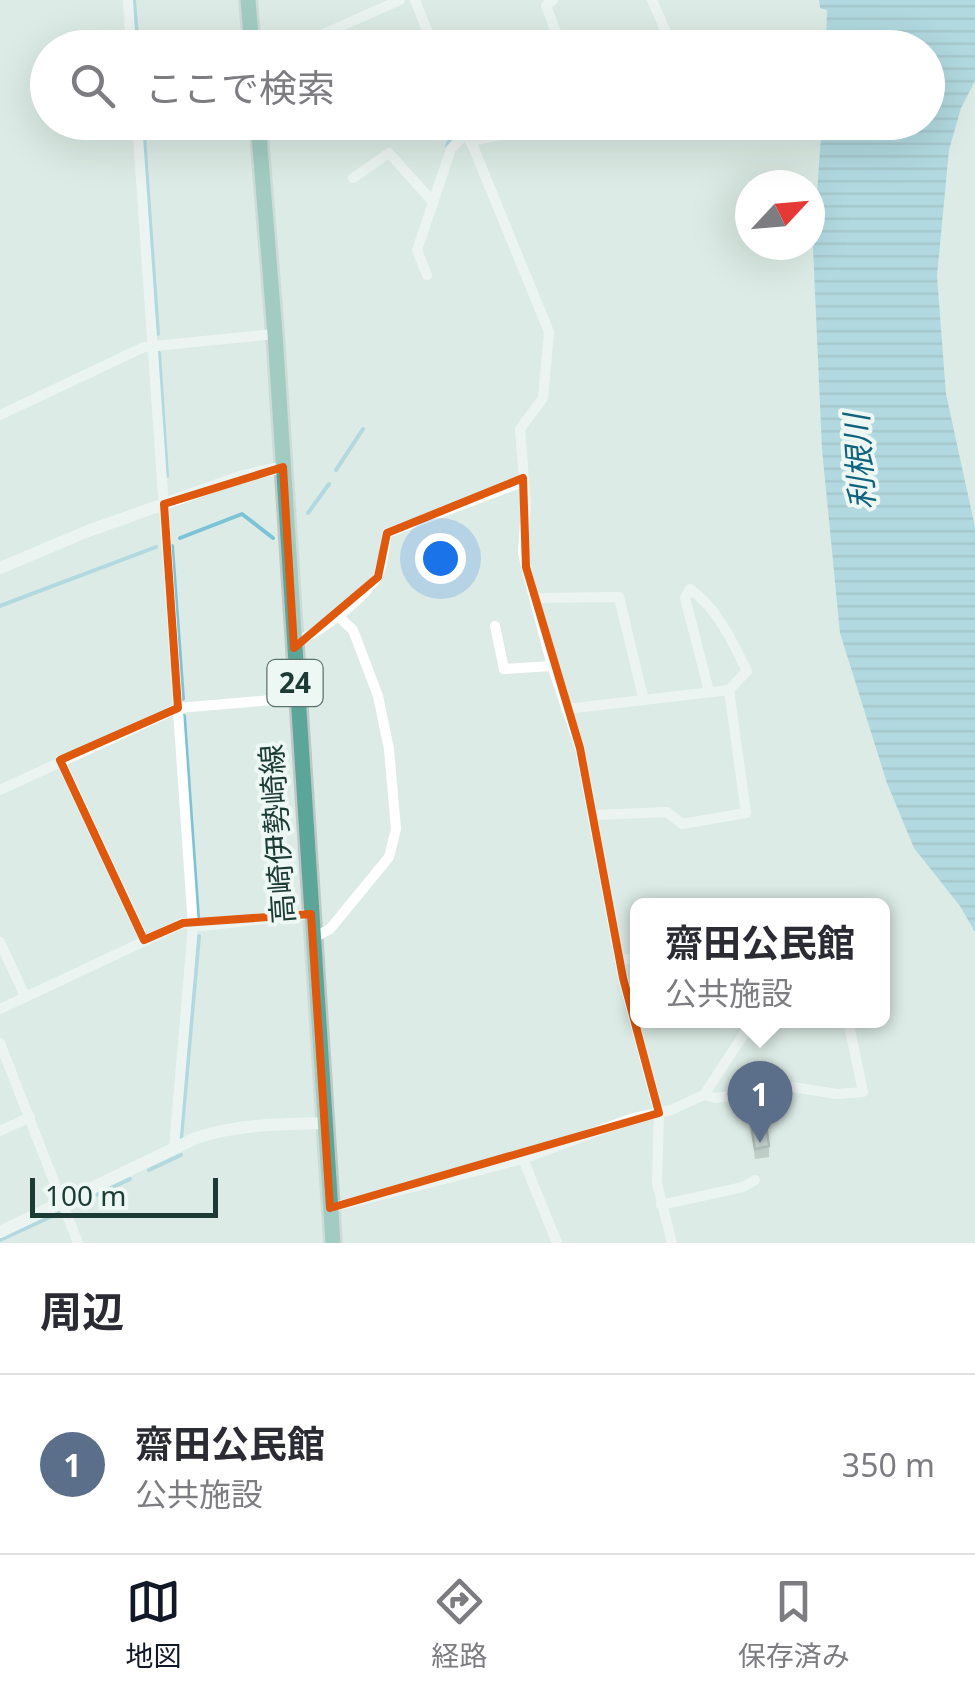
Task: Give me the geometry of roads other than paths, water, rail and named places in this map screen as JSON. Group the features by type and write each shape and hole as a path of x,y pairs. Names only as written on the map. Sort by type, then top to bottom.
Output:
{"main road":[{"path":"248,0 250,30"},
{"name":"高崎伊勢崎線","path":"259,140 333,1243"}],"street":[{"path":"128,0 130,30"},
{"path":"332,30 400,0"},
{"path":"415,0 427,30"},
{"path":"552,0 546,6 555,30"},
{"path":"652,0 664,30"},
{"path":"138,140 192,926 174,1148"},
{"path":"426,276 417,250 452,149 460,140"},
{"path":"470,140 549,332 543,398 520,429 526,505 523,552 552,666 580,748 630,999"},
{"path":"354,178 389,153 433,202"},
{"path":"0,415 153,344 275,334"},
{"path":"0,568 242,476 283,467"},
{"path":"294,640 310,637 338,616 378,577 387,533 517,484 523,478"},
{"path":"566,709 643,697 708,692 729,690 748,671 721,620 708,602 690,589 686,598 708,692"},
{"path":"534,598 618,598 643,697"},
{"path":"312,938 330,930 389,857 396,829 389,749 378,696 353,630 338,616"},
{"path":"495,626 504,669 552,666"},
{"path":"594,816 667,812 682,824 746,812 729,690"},
{"path":"0,790 178,708 296,698"},
{"path":"60,760 144,940"},
{"path":"0,1008 183,923 192,926 311,914"},
{"path":"0,942 26,996"},
{"path":"620,960 630,959"},
{"path":"637,1028 659,1114 657,1183 672,1243"},
{"path":"330,1208 523,1158 630,1120 659,1114 704,1095 748,1028"},
{"path":"704,1095 716,1098 792,1087 836,1094 863,1092 850,1028"},
{"path":"0,1043 78,1243"},
{"path":"0,1131 30,1118"},
{"path":"0,1232 174,1148 224,1129 325,1123"},
{"path":"523,1158 557,1243"},
{"path":"661,1204 743,1187 755,1180"}],"water":[{"name":"利根川","path":"819,0 975,0 975,81 961,108 949,150 937,276 946,394 975,527 975,932 960,906 914,848 887,783 840,633 822,449 814,260 825,260 825,170 819,170 821,140 945,140 945,30 826,30 827,10 820,8"}],"waterway":[{"path":"134,0 136,30"},
{"path":"144,140 158,334"},
{"path":"447,146 450,140"},
{"path":"159,353 167,476"},
{"path":"336,470 363,429"},
{"path":"308,513 329,484"},
{"path":"180,538 242,514 273,538"},
{"path":"172,546 183,699"},
{"path":"0,606 156,547"},
{"path":"184,716 198,917"},
{"path":"181,1139 199,936"},
{"path":"149,1170 181,1155"},
{"path":"81,1202 130,1179"},
{"path":"0,1240 59,1213"}],"place":[{"name":"齋田公民館","path":"760,1143"}]}
